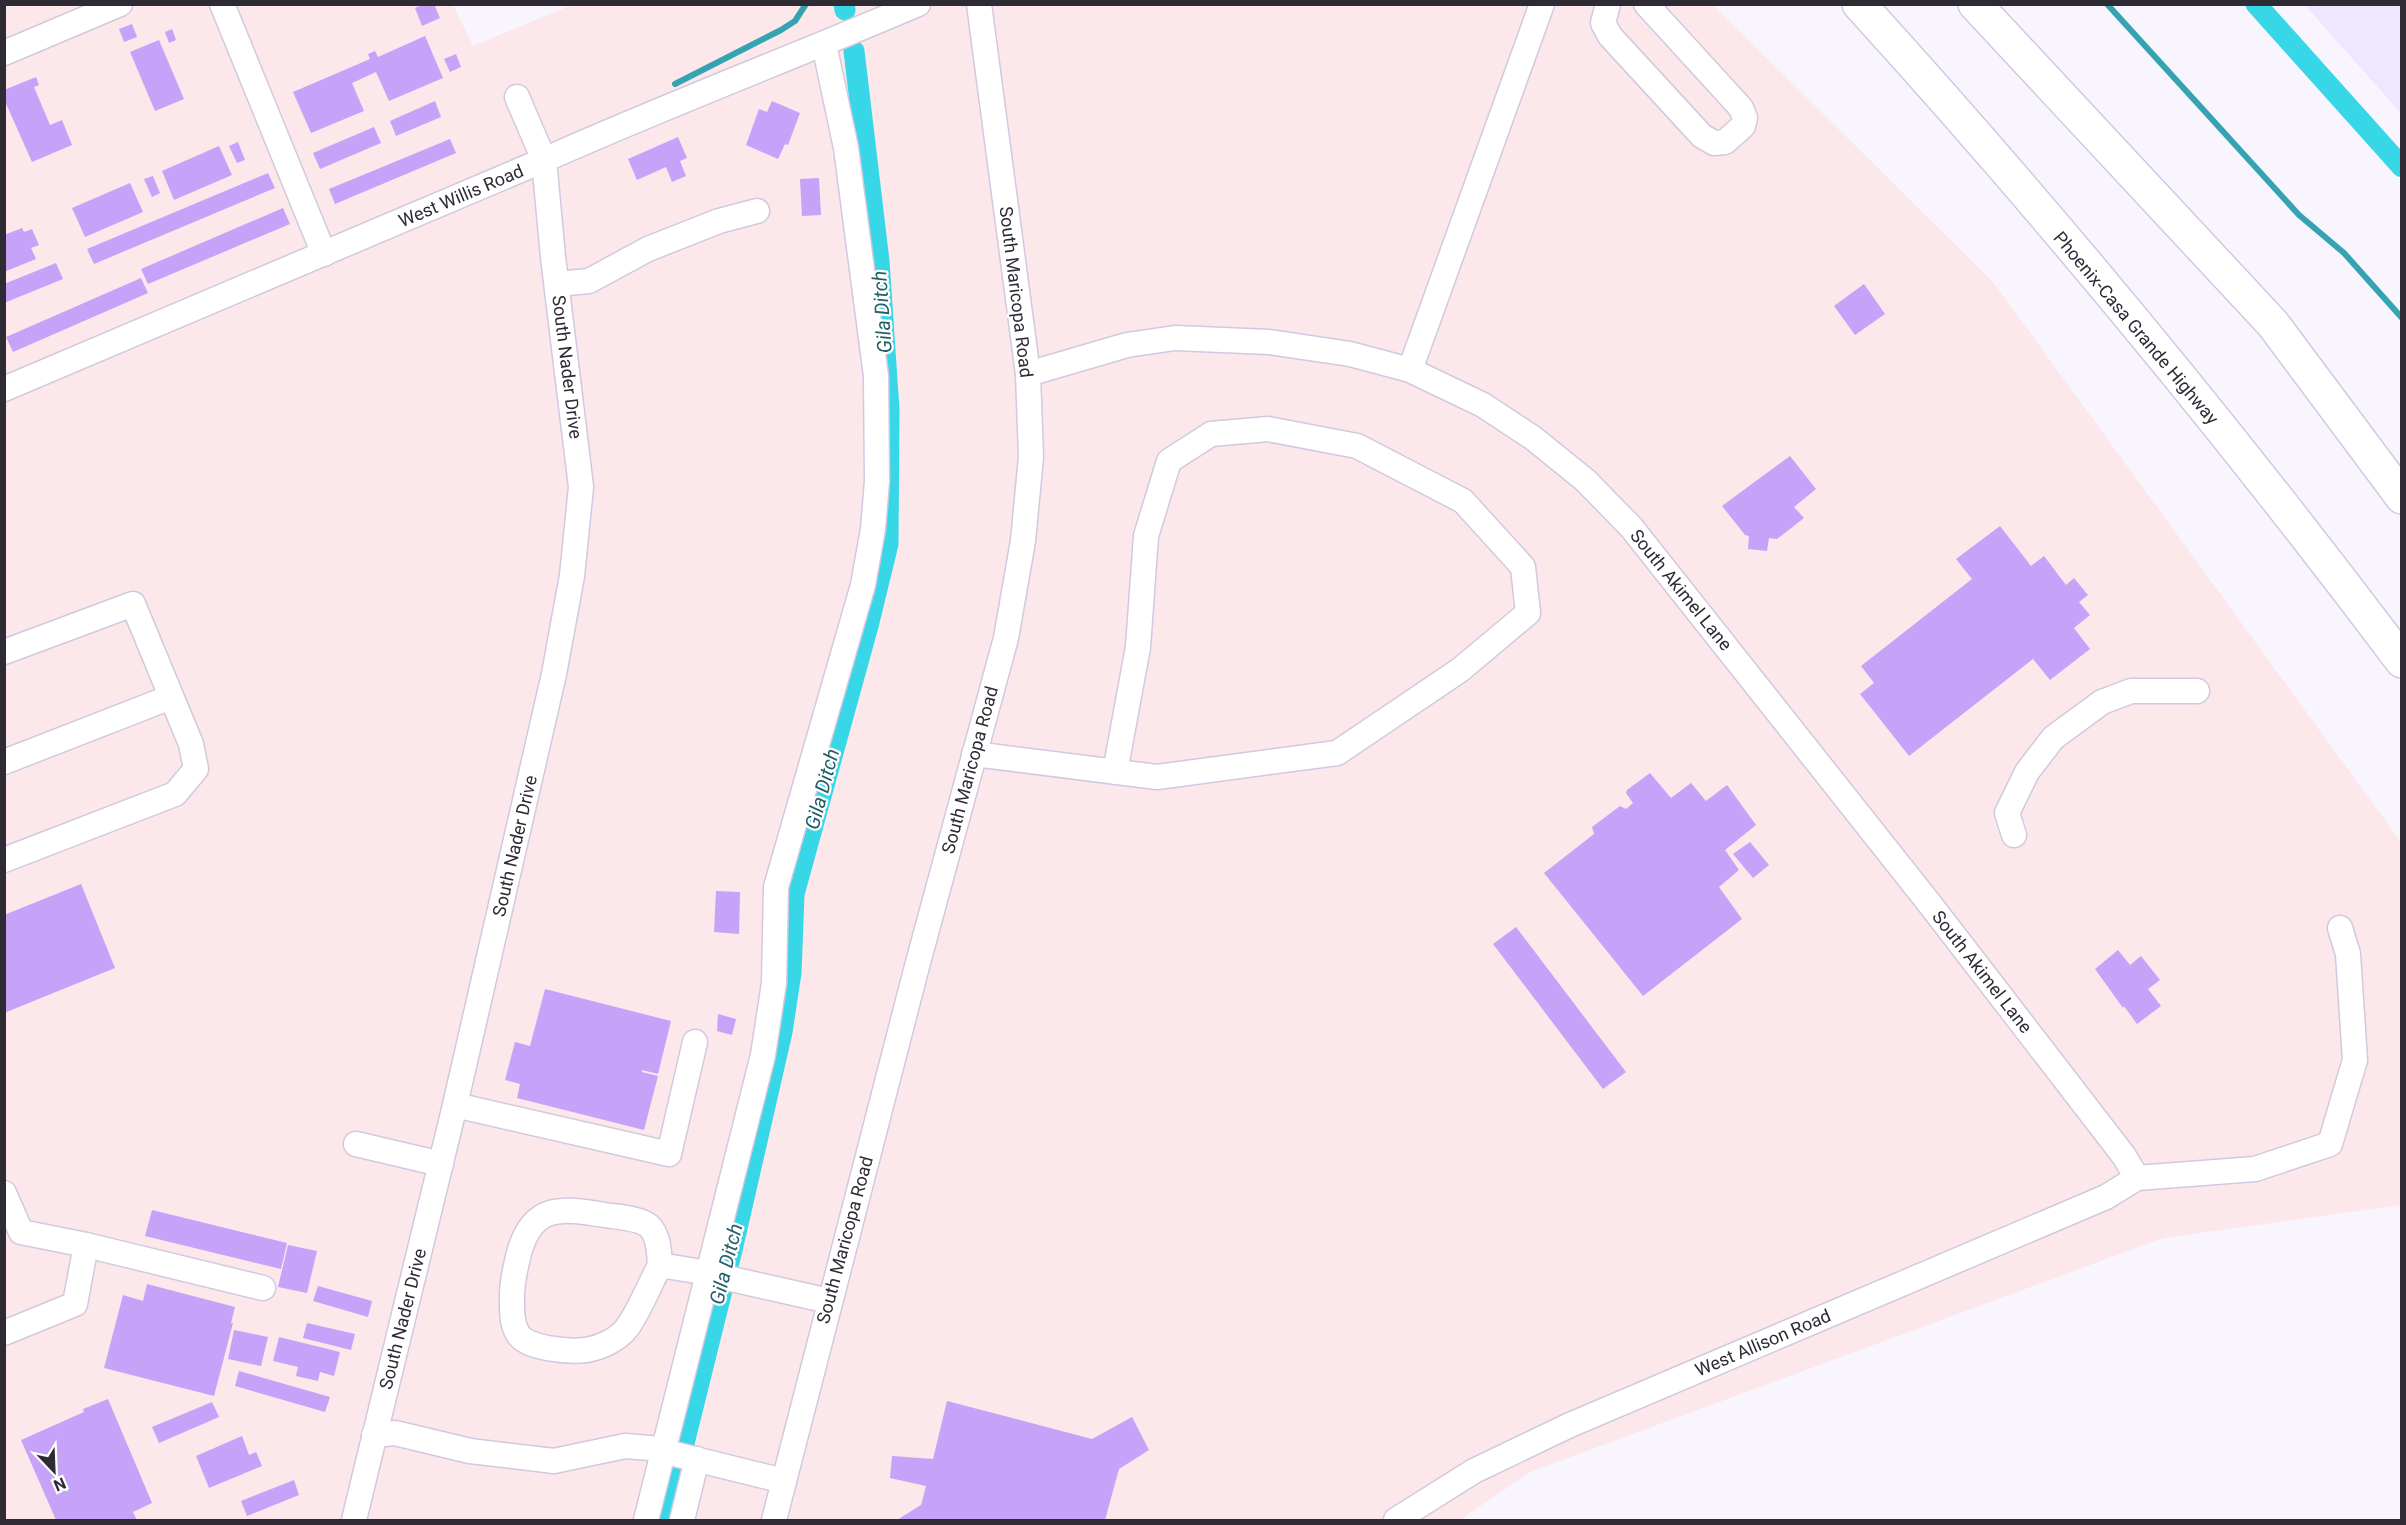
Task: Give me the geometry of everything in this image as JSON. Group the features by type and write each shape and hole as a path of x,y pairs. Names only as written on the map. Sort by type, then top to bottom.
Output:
{"highway":[{"name":"Phoenix-Casa Grande Highway","path":"1859,4 1982,143 2148,340 2402,661"},
{"path":"1975,4 2273,324 2402,497"}],"street":[{"path":"4,53 120,4"},
{"path":"222,4 324,254"},
{"name":"West Willis Road","path":"4,389 620,126 918,4"},
{"name":"South Maricopa Road","path":"774,1521 829,1301 1006,638 1023,542 1031,457 1028,374 979,4"},
{"path":"1410,370 1542,4"},
{"path":"1608,4 1603,23 1610,36 1702,136 1714,143 1725,142 1743,126 1745,118 1741,108 1646,4"},
{"path":"646,1521 762,1055 771,1008 776,887 863,585 873,528 878,428 876,376 846,147 824,44"},
{"name":"South Nader Drive","path":"354,1521 455,1105 552,686 572,576 581,487 556,284 544,160 517,97"},
{"path":"556,284 590,281 648,249 719,221 757,211"},
{"name":"South Akimel Lane","path":"1028,374 1127,345 1175,338 1270,342 1350,354 1410,370 1483,405 1533,438 1585,480 1630,527 1929,903 2124,1156 2137,1178"},
{"path":"974,754 1115,772 1157,777 1337,753 1460,670 1528,613 1523,567 1463,501 1357,446 1268,429 1211,434 1169,461 1146,536 1138,647 1115,772"},
{"path":"4,652 133,604 190,744 195,770 175,794 4,860"},
{"path":"2014,835 2007,813 2027,772 2054,738 2102,702 2131,690 2197,691"},
{"path":"4,762 171,697"},
{"path":"2137,1178 2255,1169 2330,1144 2355,1060 2348,954 2340,928"},
{"path":"455,1105 669,1154 695,1042"},
{"path":"356,1143 441,1164"},
{"name":"West Allison Road","path":"1396,1521 1440,1491 1474,1472 1570,1425 2095,1202 2137,1178"},
{"path":"4,1193 21,1233 86,1245 263,1288"},
{"path":"573,1210 648,1225 655,1235 660,1265 626,1329 612,1341 587,1350 553,1349 528,1342 518,1335 513,1321 512,1297 515,1267 524,1234 535,1220 549,1213 573,1210"},
{"path":"4,1333 75,1304 86,1245"},
{"path":"660,1265 740,1280 829,1301"},
{"path":"374,1436 396,1433 471,1451 554,1461 625,1446 650,1448 784,1480"},
{"path":"682,1521 697,1459"}],"shaded area":[{"path":"574,4 1713,5 1993,282 2401,842 2401,1205 2163,1238 1530,1472 1460,1520 5,1520 5,5 453,5 473,46"},
{"path":"2305,5 2401,5 2401,113 2334,38"}],"building":[{"path":"424,4 434,4 440,18 422,26 415,8"},
{"path":"132,24 137,37 124,42 119,29"},
{"path":"172,29 176,40 169,43 165,32"},
{"path":"425,36 443,78 389,101 376,72 352,83 364,111 311,133 293,92 370,59 368,54 375,51 378,57"},
{"path":"159,40 184,99 155,111 130,52"},
{"path":"456,54 461,67 450,72 444,59"},
{"path":"36,77 39,85 34,87 50,125 62,120 72,145 32,162 4,99 4,90"},
{"path":"435,101 441,117 396,136 390,121"},
{"path":"772,101 800,113 788,145 785,144 778,159 746,145 759,109 767,112"},
{"path":"374,127 381,143 320,169 313,153"},
{"path":"678,137 687,158 680,161 686,176 672,182 666,167 637,180 628,159"},
{"path":"450,139 456,153 335,204 329,189"},
{"path":"238,142 245,160 237,163 229,146"},
{"path":"219,146 232,175 174,200 162,171"},
{"path":"268,173 275,188 94,264 87,249"},
{"path":"153,176 160,193 152,197 144,179"},
{"path":"819,178 821,215 802,216 800,179"},
{"path":"130,183 143,212 85,237 72,208"},
{"path":"283,208 290,224 148,284 141,269"},
{"path":"22,228 24,232 32,229 39,245 31,248 36,259 4,272 4,235"},
{"path":"56,263 63,279 4,303 4,284"},
{"path":"141,278 148,293 13,352 6,337"},
{"path":"1864,284 1885,314 1855,335 1834,306"},
{"path":"1790,456 1816,489 1794,507 1804,518 1777,539 1769,538 1767,551 1748,549 1749,536 1745,535 1722,506"},
{"path":"2000,526 2031,566 2044,556 2066,585 2074,578 2088,595 2079,602 2090,615 2074,628 2090,649 2050,680 2033,659 1909,756 1860,694 1874,683 1861,666 1972,579 1956,559"},
{"path":"1650,773 1671,798 1691,783 1706,801 1727,785 1756,825 1725,850 1739,870 1719,887 1742,919 1643,996 1544,873 1594,834 1592,827 1620,806 1626,809 1633,803 1626,793 1627,790"},
{"path":"1750,842 1769,865 1753,878 1733,854"},
{"path":"81,884 115,968 4,1013 4,915"},
{"path":"716,891 740,892 739,934 714,932"},
{"path":"1516,927 1626,1072 1603,1089 1493,944"},
{"path":"2118,950 2130,965 2141,956 2160,980 2148,989 2161,1006 2137,1024 2095,969"},
{"path":"545,989 671,1021 658,1074 642,1070 642,1072 658,1076 644,1130 517,1098 520,1084 505,1080 515,1042 530,1046"},
{"path":"718,1014 736,1019 732,1035 717,1031"},
{"path":"152,1210 287,1243 281,1269 145,1236"},
{"path":"288,1245 317,1251 307,1293 278,1287"},
{"path":"147,1284 235,1307 214,1396 104,1368 123,1295 143,1301"},
{"path":"318,1286 372,1301 368,1317 313,1301"},
{"path":"307,1323 355,1334 351,1350 303,1338"},
{"path":"234,1330 268,1337 261,1366 228,1359"},
{"path":"279,1337 340,1352 334,1376 320,1372 318,1381 296,1376 298,1367 273,1361"},
{"path":"239,1371 330,1397 325,1412 235,1386"},
{"path":"108,1399 152,1503 133,1512 137,1520 56,1520 21,1440"},
{"path":"947,1401 1092,1439 1132,1417 1149,1450 1119,1469 1105,1520 897,1520 921,1505 926,1486 890,1478 892,1456 933,1459"},
{"path":"212,1402 219,1417 159,1443 152,1427"},
{"path":"242,1436 249,1455 256,1452 262,1466 209,1488 196,1456"},
{"path":"294,1480 299,1495 247,1516 241,1501"}],"waterway":[{"path":"675,84 781,30 795,21 806,4"},
{"name":"Gila Ditch","path":"844,4 845,10"},
{"path":"2107,4 2299,215 2344,253 2402,318"},
{"path":"2256,4 2402,167"},
{"name":"Gila Ditch","path":"665,1520 732,1250 782,1032 791,973 794,894 868,626 888,544 889,410 879,261 854,51"}]}
